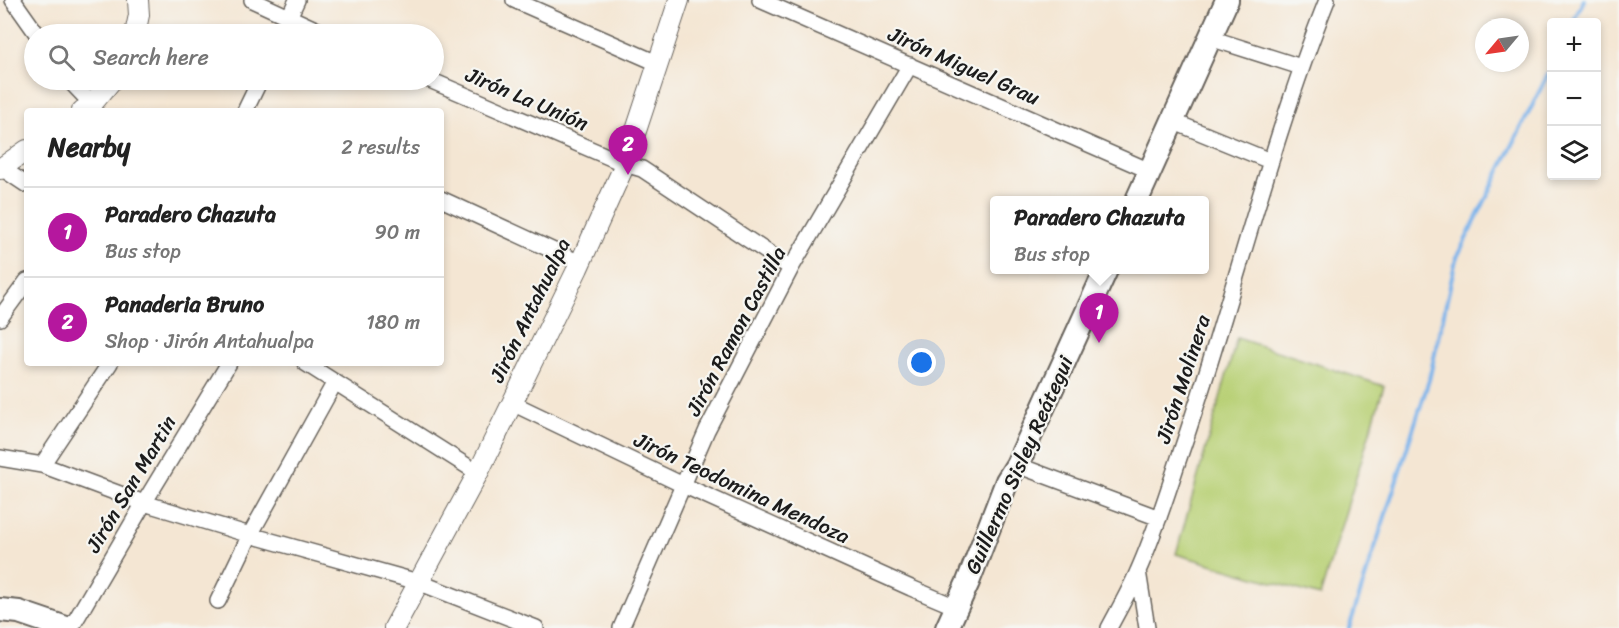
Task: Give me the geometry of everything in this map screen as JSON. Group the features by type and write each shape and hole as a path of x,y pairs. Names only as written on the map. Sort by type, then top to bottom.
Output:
{"main road":[{"path":"1139,196 1227,0"},
{"name":"Guillermo Sisley Reátegui","path":"947,628 968,582 1007,481 1017,465 1104,274"},
{"path":"0,610 19,612 66,628"}],"street":[{"path":"13,0 30,24"},
{"path":"137,24 138,0"},
{"path":"252,0 303,24"},
{"path":"286,24 297,0"},
{"path":"514,0 657,63"},
{"name":"Jirón Antahualpa","path":"394,628 478,473 580,263 625,164 680,0"},
{"name":"Jirón Miguel Grau","path":"760,0 1150,171"},
{"name":"Jirón Molinera","path":"1110,628 1138,571 1159,518 1196,410 1270,162 1301,67 1327,0"},
{"path":"1210,38 1301,67"},
{"name":"Jirón Ramon Castilla","path":"621,628 707,430 791,268 910,65"},
{"name":"Jirón La Unión","path":"444,86 625,164 642,169 791,268"},
{"path":"76,90 87,107 103,90"},
{"path":"248,108 256,90"},
{"path":"1172,121 1270,162"},
{"path":"24,152 0,168 24,183"},
{"path":"444,200 580,263"},
{"path":"0,318 24,285"},
{"path":"42,465 108,366"},
{"name":"Jirón San Martin","path":"71,628 144,502 227,366"},
{"path":"310,366 478,473"},
{"path":"218,601 250,535 335,382"},
{"name":"Jirón Teodomina Mendoza","path":"512,403 683,485 956,607"},
{"path":"0,458 42,465 144,502 250,535 418,582 536,628"},
{"path":"1017,465 1159,518"},
{"path":"1138,571 1147,628"}],"green space":[{"path":"1237,338 1384,386 1320,596 1176,554"}],"waterway":[{"path":"1575,18 1584,0"},
{"path":"1349,628 1429,380 1456,259 1549,72"}],"place":[{"name":"Panaderia Bruno","path":"628,175"},
{"name":"Paradero Chazuta","path":"1099,343"}]}
